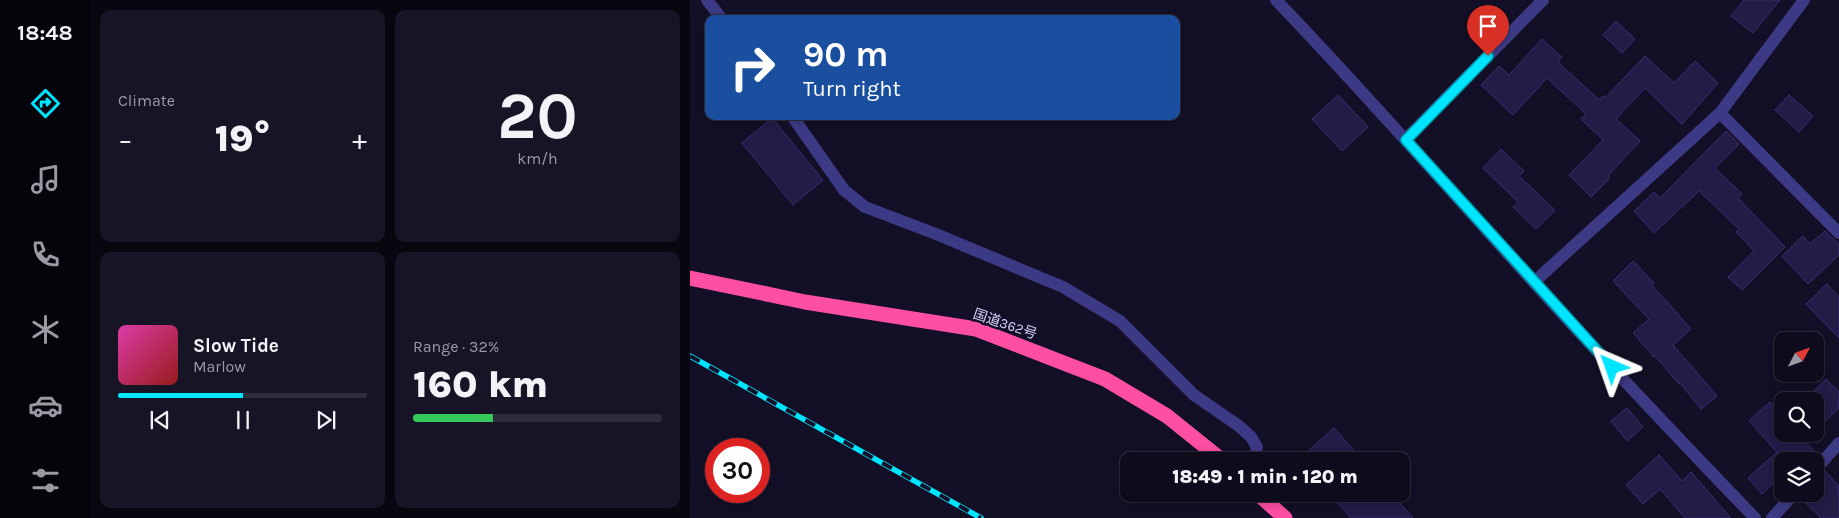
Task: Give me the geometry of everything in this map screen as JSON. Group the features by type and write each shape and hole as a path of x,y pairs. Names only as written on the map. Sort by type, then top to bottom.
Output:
{"highway":[{"name":"国道362号","path":"690,278 806,302 976,329 1105,379 1166,416 1212,452"},
{"path":"1265,502 1274,513 1285,518"}],"street":[{"path":"707,0 719,15"},
{"path":"1276,0 1679,440 1755,518"},
{"path":"1406,140 1543,0"},
{"path":"1534,282 1720,113 1804,0"},
{"path":"1720,113 1839,233"},
{"path":"795,120 844,190 865,207 1063,287 1120,321 1194,396 1251,436 1256,447 1255,452"},
{"path":"1824,460 1839,443"},
{"path":"1772,518 1787,502"}],"building":[{"path":"1744,0 1780,0 1753,33 1731,16"},
{"path":"1616,21 1635,39 1622,53 1603,35"},
{"path":"1542,39 1562,57 1558,62 1599,100 1603,96 1605,98 1645,56 1674,83 1695,61 1718,83 1682,124 1645,88 1616,119 1640,141 1608,176 1610,178 1591,197 1569,175 1603,140 1581,119 1586,114 1547,78 1513,115 1481,85 1499,66 1509,75"},
{"path":"1338,95 1368,127 1342,151 1312,119"},
{"path":"1789,95 1813,116 1799,132 1775,110"},
{"path":"770,120 774,120 823,180 793,205 742,143"},
{"path":"1726,131 1739,144 1715,168 1742,194 1738,198 1785,247 1742,290 1728,277 1754,251 1736,232 1739,229 1699,191 1654,233 1634,211 1654,192 1660,198"},
{"path":"1501,149 1524,171 1519,176 1555,210 1536,229 1513,207 1518,202 1483,168"},
{"path":"1825,231 1839,244 1839,255 1808,284 1782,256 1803,236 1810,244"},
{"path":"1633,261 1654,283 1652,285 1691,329 1673,345 1717,396 1701,409 1680,383 1633,333 1649,319 1613,281"},
{"path":"1827,284 1839,297 1839,338 1806,304"},
{"path":"1826,379 1839,392 1839,408 1824,422 1824,392 1812,392"},
{"path":"1770,402 1774,407 1774,442 1806,442 1815,452 1777,452 1749,421"},
{"path":"1627,408 1643,427 1627,441 1611,421"},
{"path":"1334,428 1355,452 1307,452"},
{"path":"1659,455 1682,481 1691,472 1731,518 1685,518 1660,489 1643,504 1626,485"},
{"path":"1774,455 1774,483 1762,494 1748,478"},
{"path":"1825,471 1839,486 1839,518 1821,518 1805,502 1824,502"},
{"path":"1337,502 1399,502 1413,518 1351,518"}],"railway":[{"path":"690,356 981,518"}],"route":[{"path":"1488,56 1406,140 1612,367"}]}
